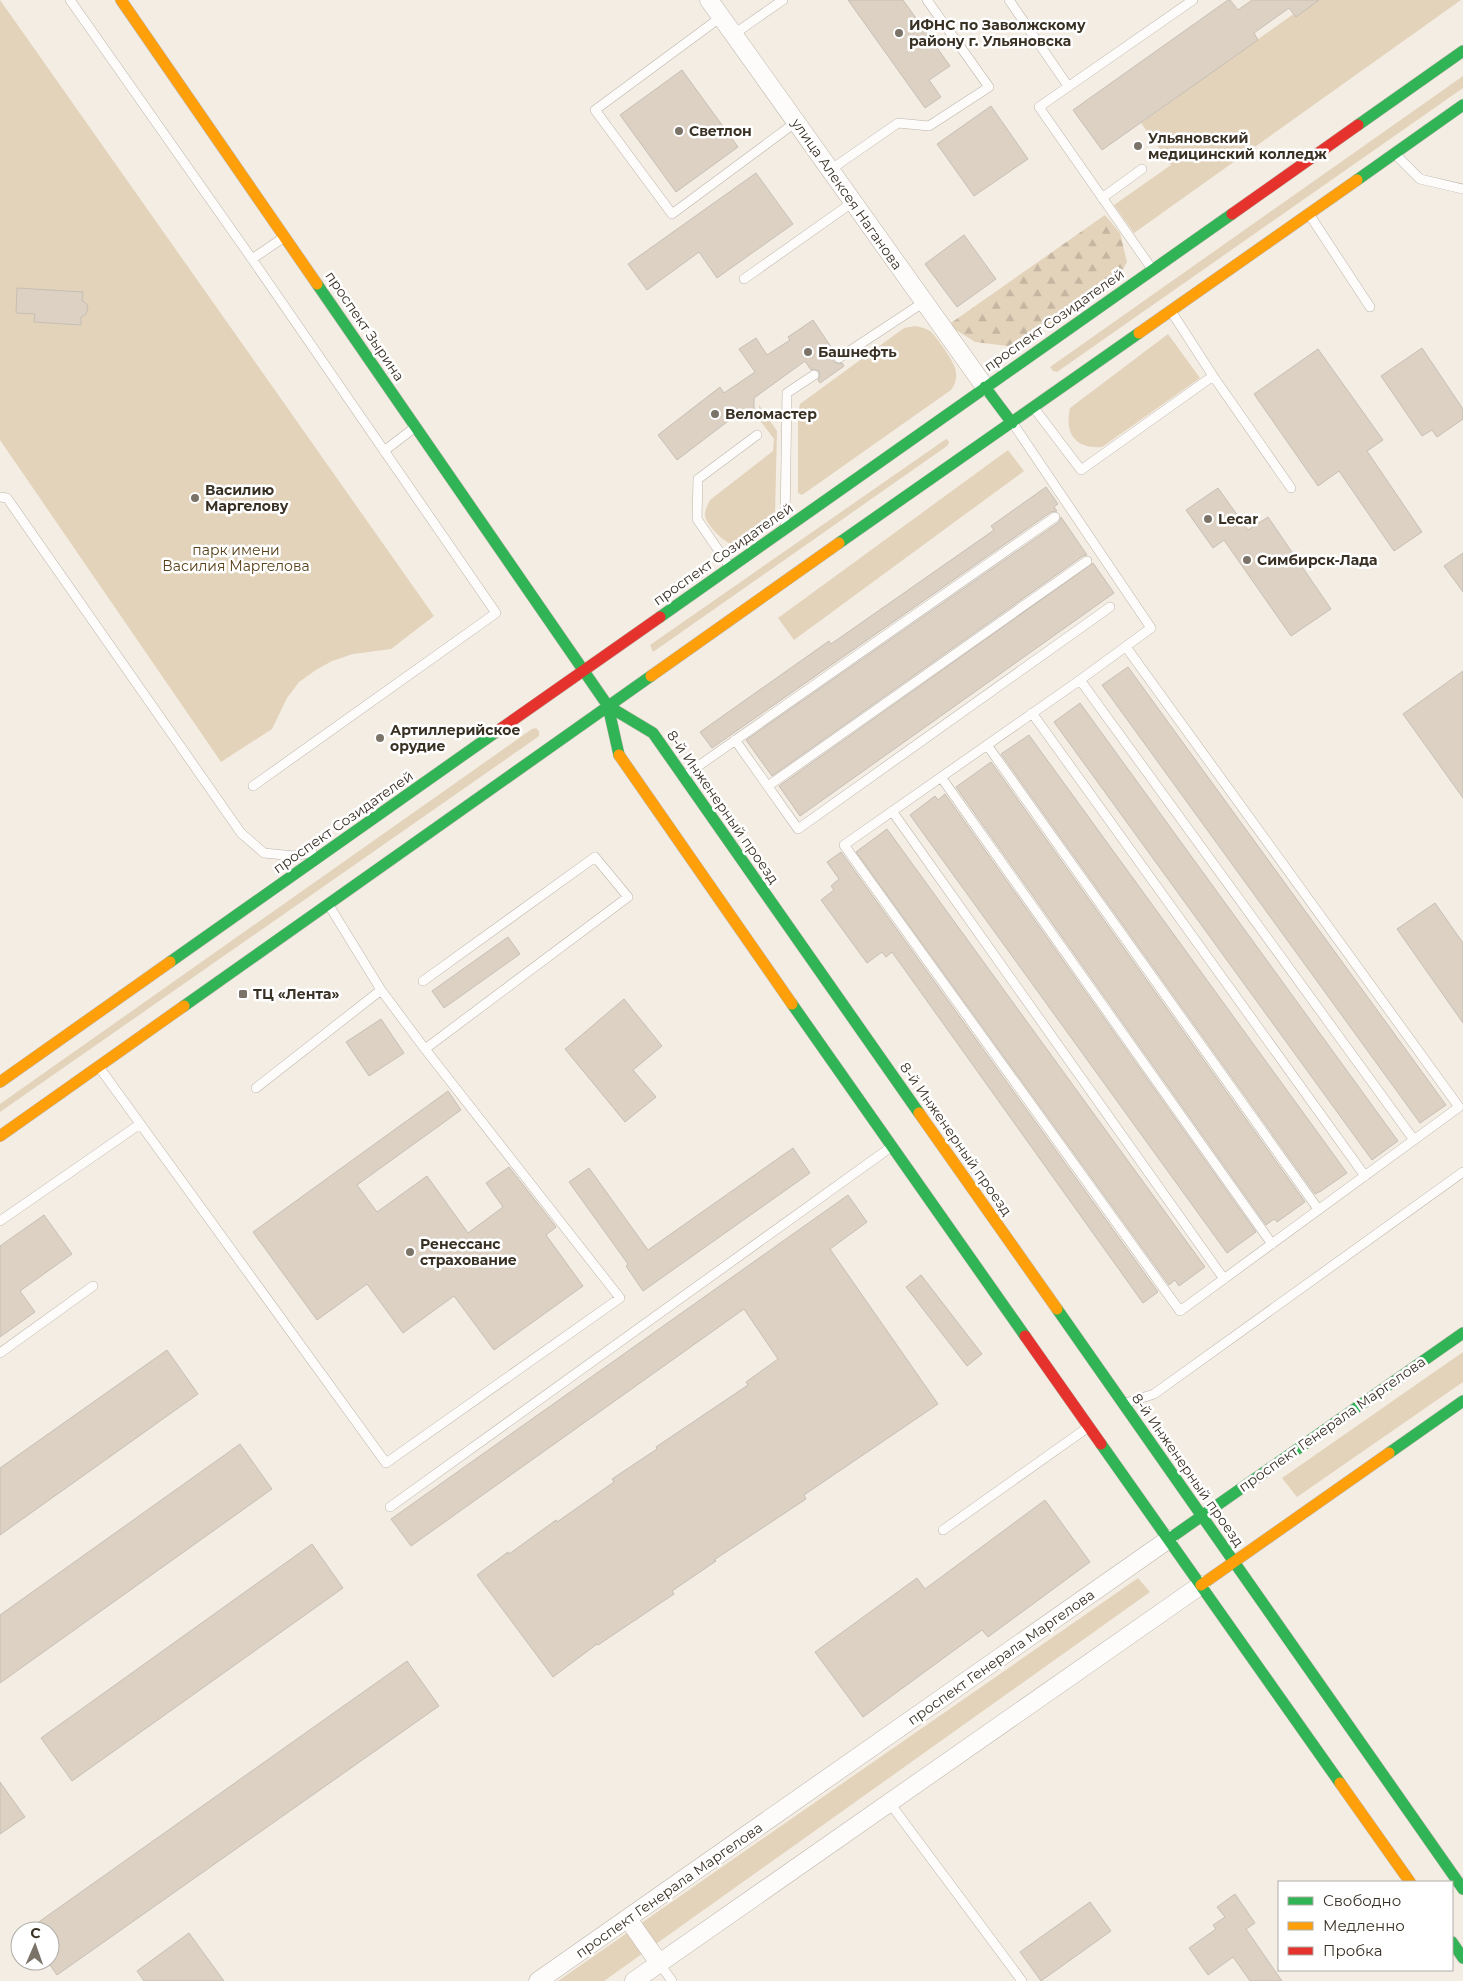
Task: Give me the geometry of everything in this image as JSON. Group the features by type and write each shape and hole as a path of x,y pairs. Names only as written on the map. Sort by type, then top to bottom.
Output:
{"street":[{"name":"проспект Зырина","path":"121,0 608,706"},
{"name":"улица Алексея Наганова","path":"709,0 985,387"},
{"name":"проспект Созидателей","path":"0,1082 1463,51"},
{"path":"0,1136 1463,105"},
{"path":"985,387 1012,423"},
{"path":"608,706 620,757 891,1147 1093,1424 1169,1539 1409,1881"},
{"name":"8-й Инженерный проезд","path":"608,706 653,733 1120,1406 1202,1516 1463,1889"},
{"name":"проспект Генерала Маргелова","path":"538,1981 1463,1333"},
{"path":"634,1981 1463,1401"},
{"path":"623,1923 659,1963"},
{"path":"1453,1943 1463,1958"}],"lane":[{"path":"70,0 252,259 496,613 253,786"},
{"path":"734,34 783,0"},
{"path":"830,170 898,123 929,126 989,87 927,0"},
{"path":"1009,0 1068,86"},
{"path":"1152,269 1039,107 1192,0"},
{"path":"721,17 595,110 672,214 796,122"},
{"path":"1395,154 1420,179 1463,189"},
{"path":"1102,198 1142,169"},
{"path":"744,279 853,202"},
{"path":"1309,213 1370,307"},
{"path":"252,259 285,236"},
{"path":"839,358 924,302"},
{"path":"1171,311 1213,376 1291,488"},
{"path":"785,528 787,393 814,375"},
{"path":"1034,408 1081,470 1213,376"},
{"path":"1012,423 1151,628 844,845 1180,1311 1460,1107 1126,647"},
{"path":"384,451 416,427"},
{"path":"730,567 698,519 698,478 757,435"},
{"path":"0,497 7,498 242,833 264,853 294,856 336,846"},
{"path":"684,776 1055,517"},
{"path":"768,786 1087,561"},
{"path":"735,740 798,829 1110,608"},
{"path":"1080,680 1414,1140"},
{"path":"1032,713 1365,1176"},
{"path":"987,745 1318,1209"},
{"path":"941,777 1272,1244"},
{"path":"892,811 1224,1279"},
{"path":"423,981 596,857 628,898 425,1050"},
{"path":"98,1067 386,1463 620,1298 425,1050 382,990 329,904"},
{"path":"256,1088 382,990"},
{"path":"0,1221 140,1124"},
{"path":"390,1507 891,1147"},
{"path":"1120,1406 1154,1394 1463,1172"},
{"path":"0,1353 93,1286"},
{"path":"943,1530 1093,1424"},
{"path":"889,1802 1022,1981"},
{"path":"659,1963 672,1981"}],"green space":[{"name":"парк имени Василия Маргелова","path":"0,0 434,616 391,649 353,654 332,661 316,670 299,682 287,698 272,729 221,762 0,440"},
{"path":"1313,0 1461,0 1134,233 1114,205 1171,165 1141,123"},
{"path":"1463,76 1463,88 1057,372 1053,371 1050,367"},
{"path":"1105,215 1120,233 1127,262 1118,278 1016,347 975,342 948,325"},
{"path":"915,326 930,331 953,363 956,378 951,390 802,495 798,493 798,413 800,404 904,328"},
{"path":"1168,334 1200,378 1102,447 1085,445 1074,438 1069,425 1070,408"},
{"path":"759,405 777,431 775,514 743,540 731,544 710,526 705,517 705,512 710,500 773,451 774,439 759,419"},
{"path":"946,439 949,443 947,446 653,652 650,645"},
{"path":"1008,450 1024,471 794,640 778,618"},
{"path":"536,728 539,731 539,736 535,739 0,1112 0,1104"},
{"path":"1463,1352 1463,1382 1297,1497 1282,1478"},
{"path":"1138,1578 1150,1592 604,1981 558,1981"}],"building":[{"name":"ИФНС по Заволжскому району г. Ульяновска","path":"848,0 903,0 950,66 929,80 941,97 925,108"},
{"path":"1228,0 1238,10 1252,0 1319,0 1296,17 1289,8 1254,33 1258,40 1102,150 1073,110"},
{"name":"Светлон","path":"682,70 738,147 676,192 620,115"},
{"path":"991,106 1028,159 974,196 937,144"},
{"path":"756,173 793,224 717,278 699,252 647,290 628,264"},
{"path":"964,235 996,279 957,307 925,264"},
{"path":"17,288 83,292 82,301 87,304 88,309 86,314 81,317 81,325 34,322 35,314 16,313"},
{"path":"813,320 835,353 834,362 842,363 844,366 820,383 818,380 819,371 811,370 805,361 754,398 754,410 747,415 740,412 677,460 658,435 720,387 724,393 755,372 739,349 756,338 767,355 790,340 788,337"},
{"path":"1422,348 1463,409 1463,419 1437,437 1432,430 1422,436 1381,376"},
{"path":"1318,349 1383,440 1367,451 1422,532 1394,551 1339,471 1318,486 1254,394"},
{"path":"1046,487 1058,504 1054,507 1057,511 1051,512 712,748 700,732 829,641 831,644 994,530 991,526"},
{"path":"1218,488 1248,530 1268,517 1331,609 1291,636 1224,540 1213,548 1186,510"},
{"path":"1061,517 1087,555 772,776 746,740 1059,522"},
{"path":"1463,553 1463,592 1444,566"},
{"path":"1093,563 1114,593 800,816 779,786"},
{"path":"1128,667 1446,1105 1420,1123 1102,685"},
{"path":"1463,671 1463,798 1403,714"},
{"path":"1080,703 1398,1141 1372,1160 1054,722"},
{"path":"1029,735 1347,1173 1321,1191 1315,1194 1001,754"},
{"path":"991,762 1305,1202 1277,1222 1274,1219 1266,1225 956,787"},
{"path":"945,794 1256,1232 1227,1253 910,815 935,796 938,800"},
{"path":"887,829 1205,1267 1179,1286 1175,1280 1169,1285 856,852"},
{"path":"841,852 1158,1292 1143,1303 892,952 886,957 882,952 867,963 821,900 834,890 831,886 839,879 827,862"},
{"path":"1435,903 1463,943 1463,1023 1397,929"},
{"path":"508,937 520,954 444,1008 432,991"},
{"path":"624,999 662,1046 633,1070 656,1097 625,1122 565,1049"},
{"path":"381,1019 404,1053 369,1076 346,1042"},
{"path":"448,1091 461,1110 357,1185 377,1212 427,1176 468,1233 503,1207 486,1183 509,1167 556,1227 546,1235 583,1286 494,1350 454,1296 403,1333 367,1284 317,1320 253,1232"},
{"path":"793,1148 810,1173 643,1291 626,1266 628,1264 569,1182 589,1168 648,1250"},
{"path":"848,1195 867,1222 830,1249 938,1404 804,1495 806,1499 714,1560 716,1561 672,1591 674,1594 597,1644 553,1677 477,1575 508,1552 509,1554 614,1482 612,1479 748,1385 746,1382 778,1359 744,1309 411,1546 391,1519"},
{"path":"44,1215 72,1254 20,1291 35,1312 0,1337 0,1246"},
{"path":"921,1275 982,1354 967,1366 906,1287"},
{"path":"167,1350 198,1394 0,1535 0,1468"},
{"path":"240,1444 272,1489 0,1683 0,1615"},
{"path":"1045,1500 1090,1562 988,1637 982,1630 863,1717 815,1652 917,1578 925,1589"},
{"path":"312,1544 343,1588 72,1781 41,1738"},
{"path":"407,1661 439,1706 57,1975 54,1971 60,1971 60,1921 40,1921"},
{"path":"0,1782 25,1817 0,1834"},
{"path":"1235,1894 1255,1923 1246,1929 1282,1981 1250,1981 1233,1957 1208,1975 1189,1948 1216,1929 1213,1925 1225,1917 1217,1907"},
{"path":"1090,1902 1111,1931 1041,1981 1020,1952"},
{"path":"189,1933 224,1981 144,1981 137,1971"}],"traffic: fast":[{"path":"1358,125 1463,51"},
{"path":"1357,180 1463,105"},
{"path":"660,617 1232,214"},
{"path":"317,284 608,706 619,755"},
{"path":"839,543 1139,333"},
{"path":"985,387 1012,423"},
{"path":"184,1006 651,676"},
{"path":"608,706 653,733 919,1113"},
{"path":"170,962 496,732"},
{"path":"792,1004 1025,1336"},
{"path":"1057,1309 1463,1889"},
{"path":"1169,1539 1463,1333"},
{"path":"1389,1453 1463,1401"},
{"path":"1101,1444 1340,1783"},
{"path":"1453,1943 1463,1958"}],"traffic: slow":[{"path":"121,0 317,284"},
{"path":"1139,333 1357,180"},
{"path":"651,676 839,543"},
{"path":"619,755 792,1004"},
{"path":"0,1082 170,962"},
{"path":"0,1136 184,1006"},
{"path":"919,1113 1057,1309"},
{"path":"1201,1585 1389,1453"},
{"path":"1340,1783 1409,1881"}],"traffic: jam":[{"path":"1232,214 1358,125"},
{"path":"496,732 660,617"},
{"path":"1025,1336 1101,1444"}],"place":[{"name":"ИФНС по Заволжскому району г. Ульяновска","path":"899,33"},
{"name":"Светлон","path":"679,131"},
{"name":"Ульяновский медицинский колледж","path":"1138,146"},
{"name":"Башнефть","path":"808,352"},
{"name":"Веломастер","path":"715,414"},
{"name":"Василию Маргелову","path":"195,498"},
{"name":"Lecar","path":"1208,519"},
{"name":"Симбирск-Лада","path":"1247,560"},
{"name":"Артиллерийское орудие","path":"380,738"},
{"name":"ТЦ «Лента»","path":"243,994"},
{"name":"Ренессанс страхование","path":"410,1252"}]}
